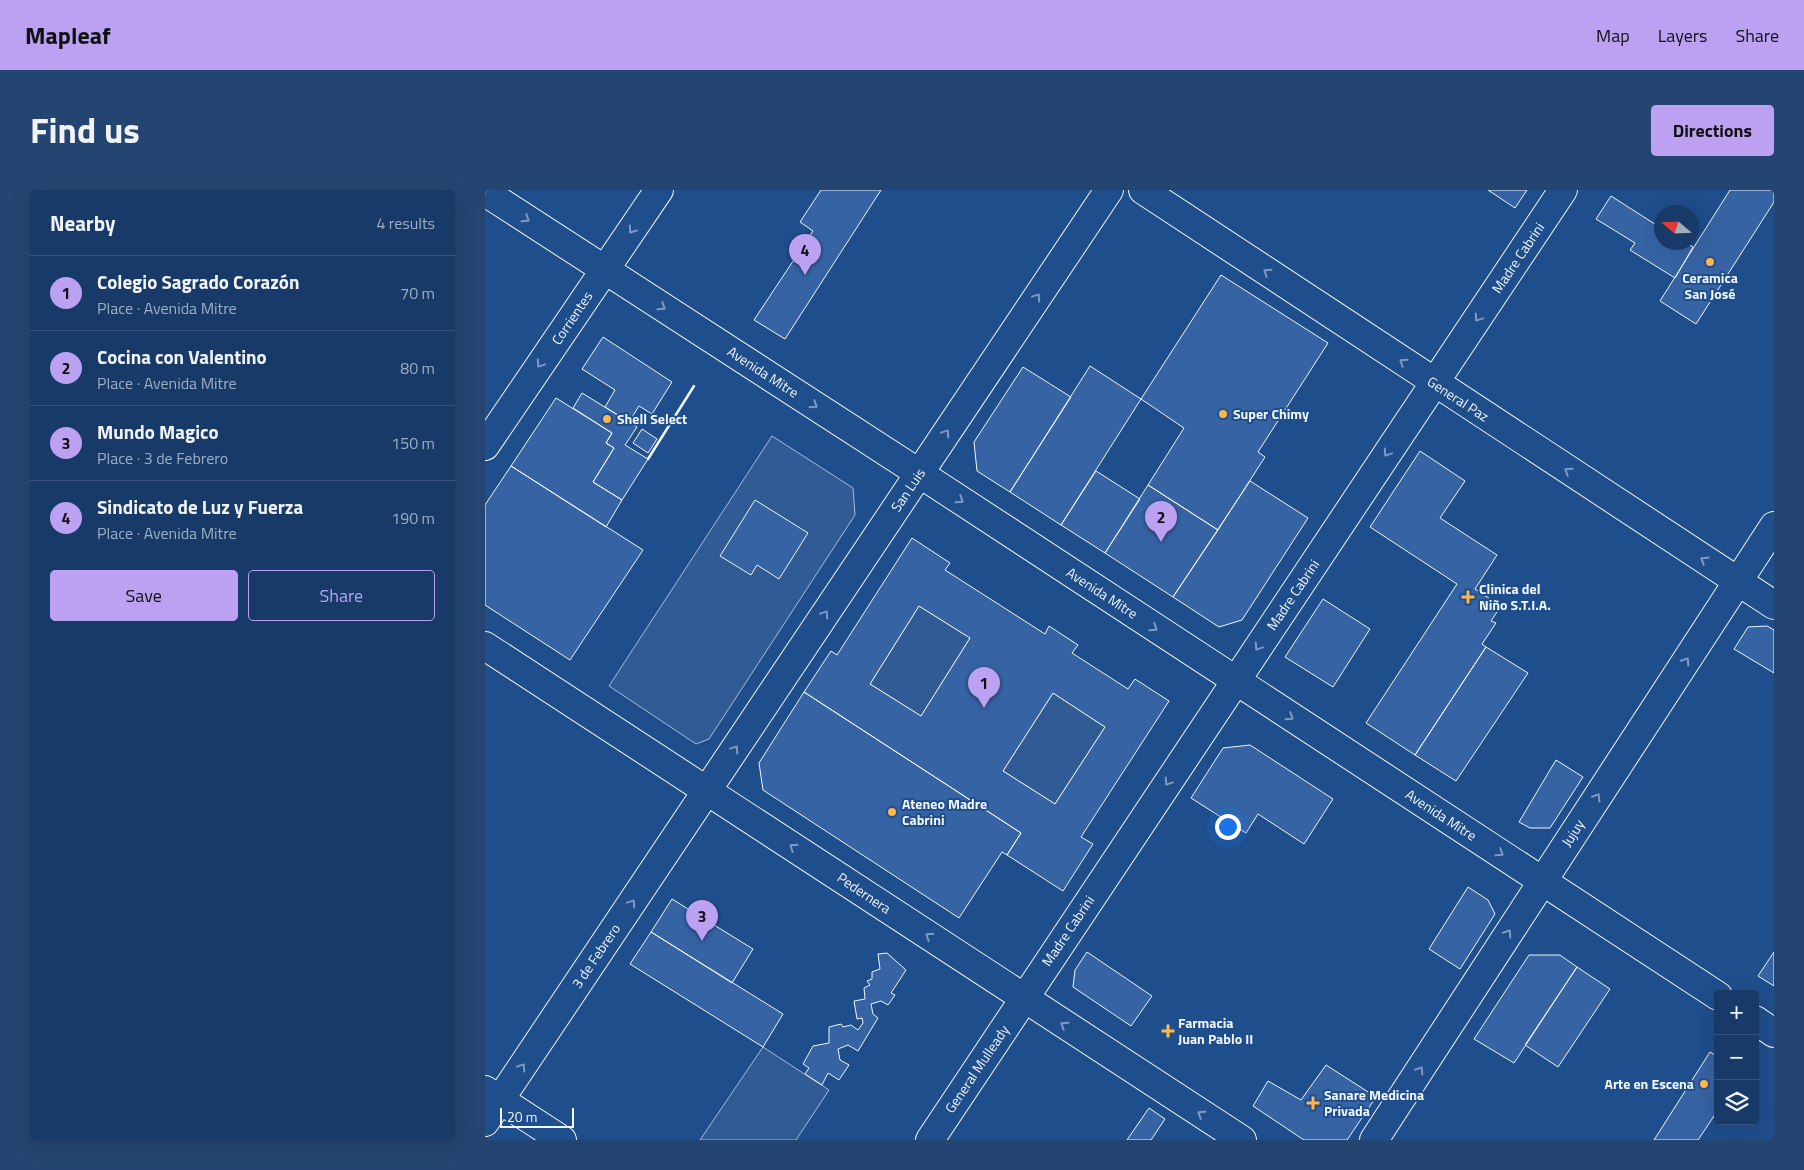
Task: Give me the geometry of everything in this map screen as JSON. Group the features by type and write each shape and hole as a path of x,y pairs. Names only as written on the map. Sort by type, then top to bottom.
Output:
{"street":[{"name":"Corrientes","path":"485,446 659,190"},
{"name":"San Luis","path":"707,790 1109,190"},
{"name":"General Paz","path":"1143,190 1774,605"},
{"name":"Madre Cabrini","path":"1023,999 1563,190"},
{"name":"Avenida Mitre","path":"485,192 919,473 1714,993"},
{"name":"Jujuy","path":"1374,1140 1774,526"},
{"name":"Pedernera","path":"485,646 1023,999 1242,1140"},
{"name":"3 de Febrero","path":"485,1122 493,1095 707,790"},
{"name":"General Mulleady","path":"930,1140 1023,999"},
{"path":"1759,1023 1774,1033"},
{"path":"493,1095 563,1140"}],"shaded area":[{"path":"772,436 853,488 855,515 709,739 696,744 609,686"},
{"path":"919,606 970,638 921,716 870,684"},
{"path":"1053,693 1105,727 1055,804 1003,771"},
{"path":"763,1047 829,1090 796,1140 700,1140"}],"building":[{"path":"821,190 881,190 785,339 754,320 813,231 800,222"},
{"path":"1488,190 1527,190 1515,208"},
{"name":"Ceramica San José","path":"1730,190 1774,190 1774,202 1696,324 1660,301 1692,250 1699,250 1699,239"},
{"path":"1611,196 1654,224 1654,250 1691,250 1675,278 1630,250 1635,243 1596,219"},
{"name":"Super Chimy","path":"1221,275 1328,343 1258,452 1265,457 1218,530 1148,485 1184,428 1141,399"},
{"path":"603,337 672,382 652,414 639,406 629,422 605,407 615,390 582,369"},
{"path":"1090,366 1141,399 1061,525 1010,492"},
{"path":"1023,367 1071,397 1010,492 977,471 974,442"},
{"path":"582,393 637,427 625,445 648,459 622,500 593,482 614,448 606,443 612,433 573,408"},
{"path":"556,398 612,433 606,443 614,448 593,482 622,500 606,527 511,466"},
{"path":"642,429 657,439 648,453 633,443"},
{"name":"Clinica del Niño S.T.I.A.","path":"1420,451 1465,481 1440,518 1497,555 1475,589 1501,606 1491,621 1496,623 1482,644 1486,647 1415,755 1366,723 1457,584 1370,527"},
{"path":"511,466 643,550 570,660 485,605 485,505"},
{"path":"1096,471 1140,499 1105,553 1061,525"},
{"path":"1250,481 1308,518 1242,620 1219,627 1173,597"},
{"path":"1148,485 1218,530 1173,597 1105,553"},
{"path":"755,500 808,533 779,579 757,565 751,575 720,556"},
{"path":"912,538 950,563 945,570 1045,634 1049,626 1078,645 1072,653 1128,689 1135,679 1169,701 1081,837 1093,844 1063,891 1007,855 1021,833 804,692 831,651 837,655","holes":["919,606 970,638 921,716 870,684","1053,693 1105,727 1055,804 1003,771"]},
{"path":"1323,599 1370,629 1333,687 1285,657"},
{"path":"1767,626 1774,630 1774,673 1734,649 1748,627"},
{"path":"1486,647 1528,673 1456,781 1415,755"},
{"name":"Ateneo Madre Cabrini","path":"804,692 1021,833 1007,855 1002,852 959,918 763,790 759,763"},
{"path":"1250,745 1333,799 1304,844 1258,814 1246,833 1191,798 1223,748"},
{"path":"1556,760 1583,777 1550,828 1530,828 1519,822"},
{"path":"1468,887 1488,900 1495,914 1460,969 1429,949"},
{"path":"672,899 753,949 732,983 651,932"},
{"path":"651,932 783,1014 763,1047 630,964"},
{"path":"1087,952 1152,996 1131,1026 1073,987 1075,970"},
{"path":"1774,952 1774,986 1758,976"},
{"path":"887,953 906,970 891,993 895,995 888,1005 881,1001 871,1004 873,1014 878,1018 858,1051 848,1045 838,1049 840,1060 849,1065 839,1080 828,1073 822,1085 805,1074 809,1068 803,1064 813,1046 829,1043 829,1027 841,1024 843,1027 851,1025 858,1030 863,1023 862,1018 857,1019 854,1001 865,999 864,988 870,985 867,981 872,979 872,972 880,969 878,954"},
{"path":"1529,955 1560,955 1577,967 1514,1063 1474,1039"},
{"path":"1577,967 1610,989 1558,1067 1525,1045"},
{"name":"Arte en Escena","path":"1710,1052 1714,1054 1714,1116 1698,1140 1654,1140"},
{"name":"Sanare Medicina Privada","path":"1326,1065 1376,1097 1347,1140 1304,1140 1253,1106 1268,1081 1301,1100"},
{"path":"1149,1108 1165,1119 1151,1140 1127,1140"}],"wall":[{"path":"648,459 694,386"}],"place":[{"name":"Ceramica San José","path":"1710,262"},
{"name":"Sindicato de Luz y Fuerza","path":"805,275"},
{"name":"Super Chimy","path":"1223,414"},
{"name":"Shell Select","path":"607,419"},
{"name":"Cocina con Valentino","path":"1161,542"},
{"name":"Clinica del Niño S.T.I.A.","path":"1468,597"},
{"name":"Colegio Sagrado Corazón","path":"984,708"},
{"name":"Ateneo Madre Cabrini","path":"892,812"},
{"name":"Mundo Magico","path":"702,941"},
{"name":"Farmacia Juan Pablo II","path":"1168,1031"},
{"name":"Arte en Escena","path":"1704,1084"},
{"name":"Sanare Medicina Privada","path":"1313,1103"}]}
